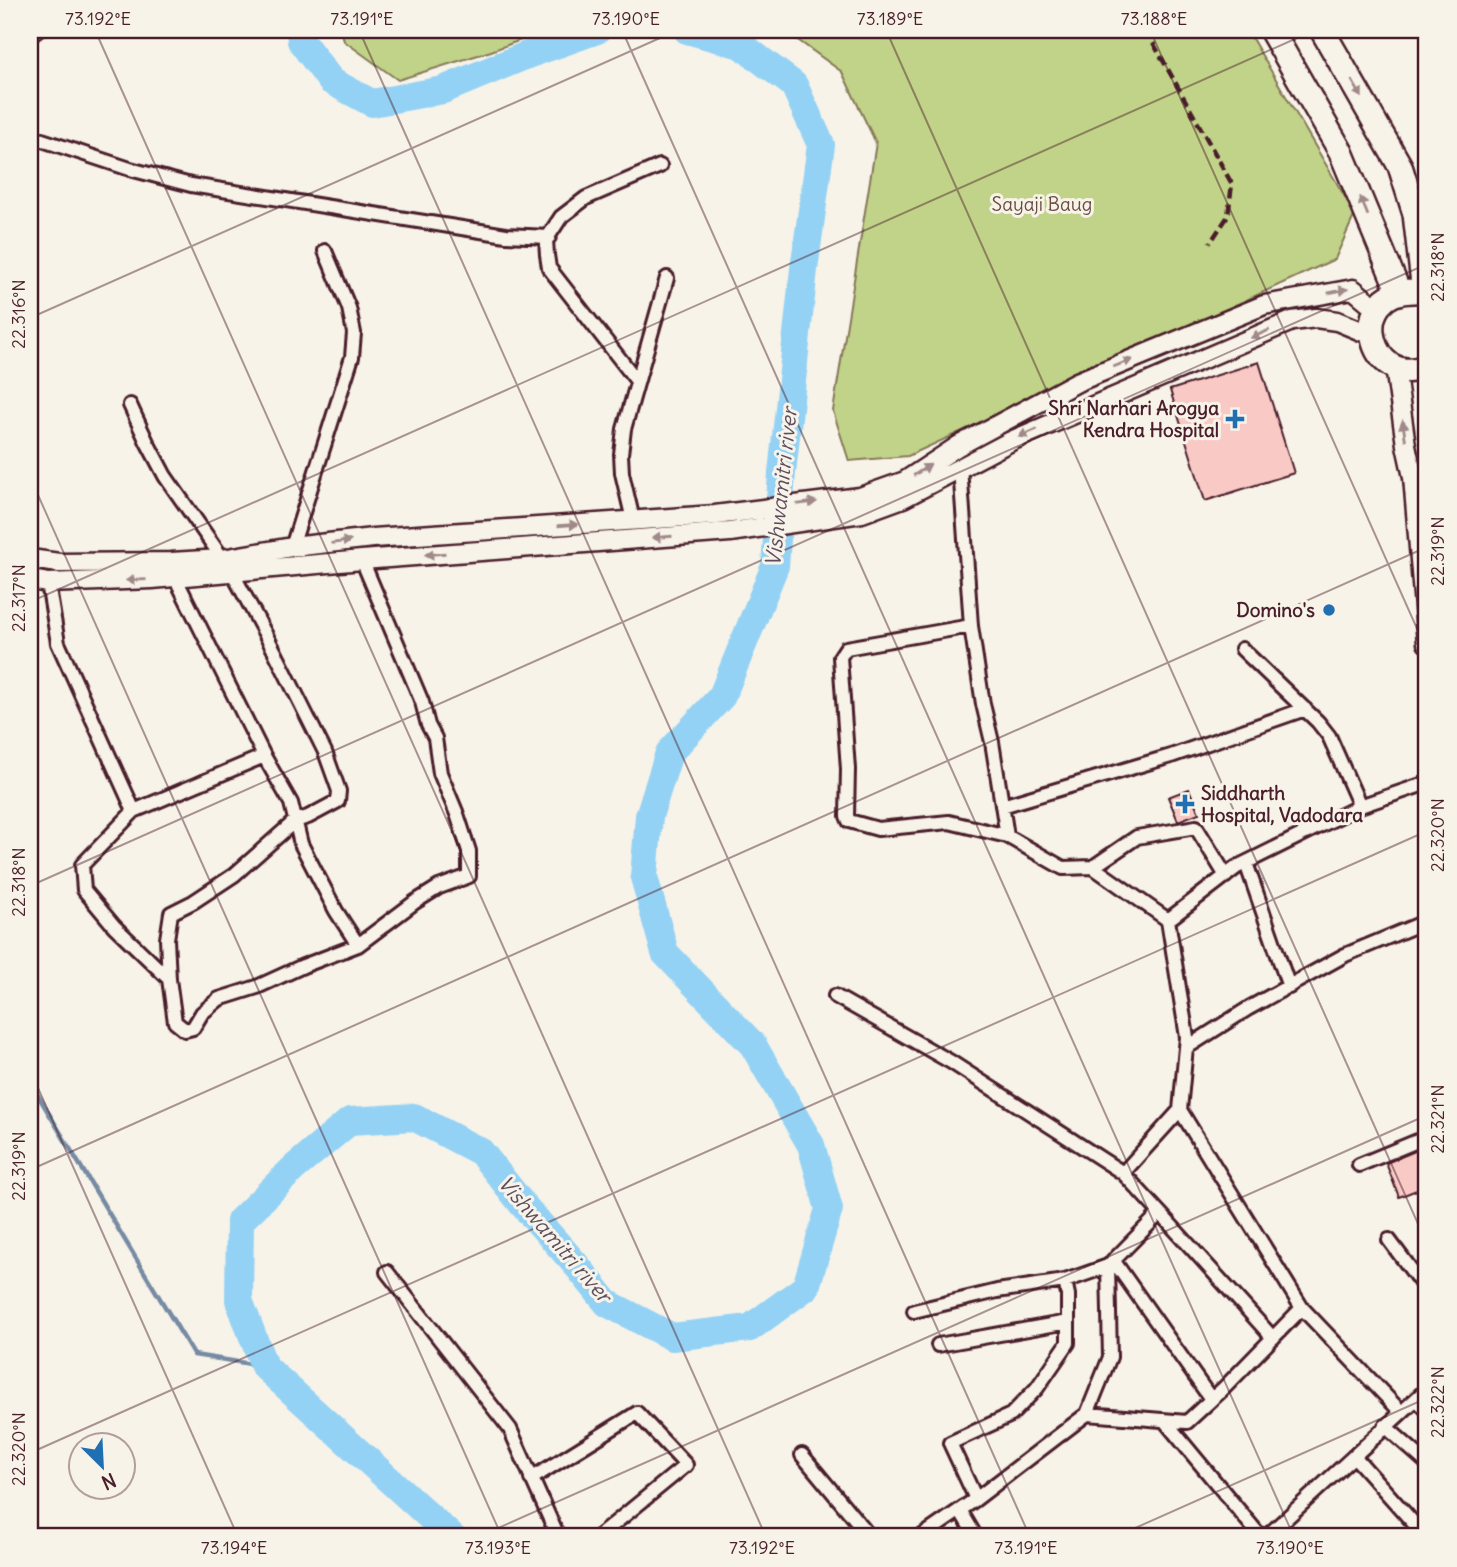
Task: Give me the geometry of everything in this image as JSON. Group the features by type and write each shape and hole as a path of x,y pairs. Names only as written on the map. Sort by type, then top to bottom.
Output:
{"highway":[{"path":"1271,30 1341,152 1399,292"},
{"path":"1322,30 1400,166 1415,214 1426,293 1411,290 1399,292 1383,302 1372,322 1371,335 1375,349 1395,367 1408,370 1427,367"}],"street":[{"path":"30,36 38,30"},
{"path":"30,136 130,169 191,185 506,235 549,237"},
{"path":"637,382 549,268 546,240 561,217 586,198 660,166"},
{"path":"292,547 352,357 354,333 349,308 325,251"},
{"path":"633,520 622,473 624,429 667,278"},
{"path":"134,811 58,643 39,581 175,577 292,547 373,538 861,505 905,481 958,446 1077,382 1264,305 1353,289 1377,309"},
{"path":"30,559 59,563 171,562 227,565 362,560 730,532 903,498 1010,441 1292,321 1315,318 1337,321 1371,335"},
{"path":"1395,367 1413,477 1427,643"},
{"path":"130,405 164,476 227,565 326,752 339,791 338,801 295,821 234,875 171,913 167,939 169,979 175,1022 185,1030 193,1028 202,1013 219,999 257,987 358,944 439,887 469,876 469,851 440,773 435,738 362,560"},
{"path":"960,467 971,626 1007,836"},
{"path":"175,577 264,756 291,803 301,844 336,911 358,944"},
{"path":"971,626 846,648 840,657 848,769 846,816 849,821 878,829 949,822 1007,836 1063,868 1093,867 1137,837 1196,827 1226,876"},
{"path":"1242,649 1306,709 1329,736 1360,806"},
{"path":"1002,806 1171,757 1306,709"},
{"path":"169,979 114,926 84,890 82,865 134,811 264,756"},
{"path":"1168,920 1237,867 1360,806 1427,783"},
{"path":"1246,863 1289,986"},
{"path":"1093,867 1168,920 1187,1037 1180,1110 1123,1172"},
{"path":"1186,1048 1249,1008 1345,955 1427,921"},
{"path":"835,996 951,1062 1123,1172 1273,1338"},
{"path":"1180,1110 1302,1308 1401,1412"},
{"path":"1359,1165 1427,1137"},
{"path":"914,1311 997,1291 1065,1281 1111,1263 1160,1213"},
{"path":"1389,1240 1427,1292"},
{"path":"1111,1263 1211,1399"},
{"path":"921,1537 1087,1414 1110,1357 1111,1263"},
{"path":"387,1272 510,1429 558,1537"},
{"path":"975,1499 950,1443 1011,1415 1037,1388 1068,1343 1068,1295 1065,1281"},
{"path":"1087,1414 1187,1422 1302,1308"},
{"path":"938,1345 1068,1322"},
{"path":"1164,1420 1264,1537 1427,1389"},
{"path":"1416,1399 1427,1410"},
{"path":"531,1479 636,1413 685,1465 598,1537"},
{"path":"1385,1426 1427,1463"},
{"path":"802,1455 870,1537"},
{"path":"1354,1456 1426,1537"},
{"path":"960,1510 976,1537"}],"green space":[{"path":"341,30 548,30 398,80 344,41"},
{"name":"Sayaji Baug","path":"784,30 1247,30 1355,214 1335,259 908,456 849,461 833,411 876,143 842,72"}],"building":[{"path":"1259,362 1294,473 1205,501 1170,390"},
{"path":"1189,789 1199,813 1178,821 1168,797"},
{"path":"1427,1146 1427,1186 1399,1197 1386,1163"}],"waterway":[{"name":"Vishwamitri river","path":"300,30 301,41 331,81 372,103 443,90 527,55 597,30"},
{"name":"Vishwamitri river","path":"452,1537 264,1366 239,1300 240,1221 294,1168 350,1121 414,1117 481,1152 607,1303 672,1337 750,1328 806,1287 829,1209 811,1145 753,1045 665,953 644,877 649,816 669,753 722,696 775,566 804,269 821,145 794,85 741,45 687,30"},
{"path":"30,1082 194,1355 264,1366"}],"railway":[{"path":"1146,30 1232,184 1228,216 1210,243"}],"place":[{"name":"Shri Narhari Arogya Kendra Hospital","path":"1235,419"},
{"name":"Domino's","path":"1329,610"},
{"name":"Siddharth Hospital, Vadodara","path":"1185,804"}]}
